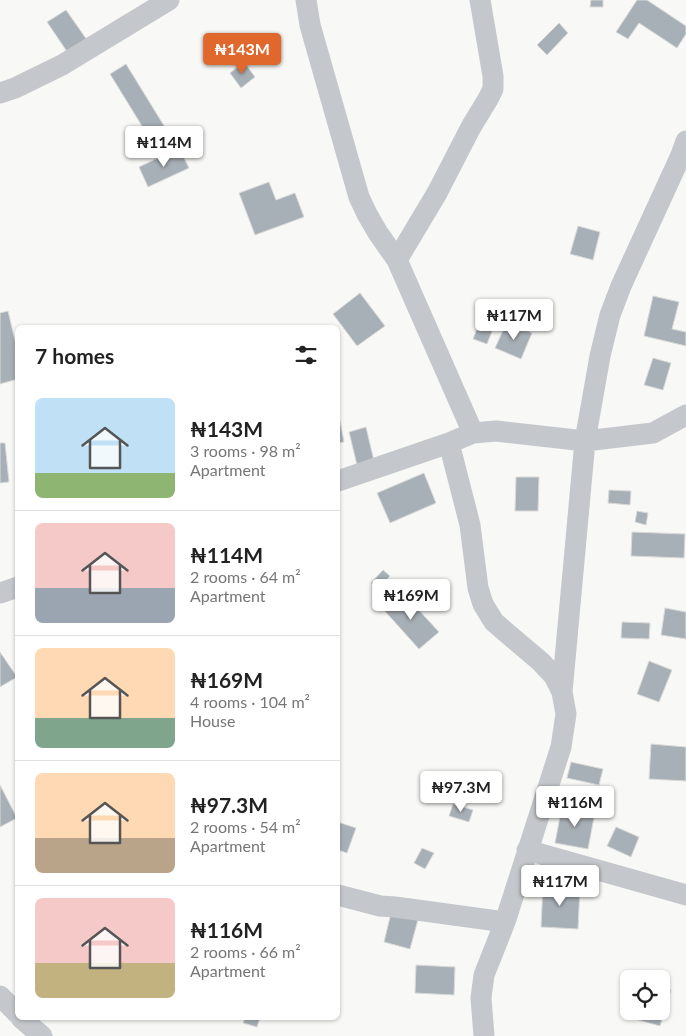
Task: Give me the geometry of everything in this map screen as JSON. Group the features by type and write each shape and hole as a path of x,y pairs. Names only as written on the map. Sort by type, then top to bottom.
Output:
{"street":[{"path":"0,93 16,88 62,66 169,0"},
{"path":"306,0 310,25 359,197 378,233 397,260 474,433"},
{"path":"397,260 437,193 493,89 493,76 480,0"},
{"path":"484,1036 481,998 484,975 505,922 561,747 566,714 562,692 585,441 600,356 610,315 621,286 686,142"},
{"path":"340,480 474,433 496,431 585,441 653,433 686,415"},
{"path":"449,443 470,525 478,588 483,604 494,622 541,662 554,676 562,692"},
{"path":"0,593 15,588"},
{"path":"527,850 686,895"},
{"path":"340,896 380,906 505,922"},
{"path":"0,996 15,1011"},
{"path":"24,1020 42,1036"}],"building":[{"path":"591,0 603,0 603,7 590,7"},
{"path":"637,0 647,0 686,26 686,34 677,48 639,23 628,39 616,32"},
{"path":"66,10 87,40 68,53 47,22"},
{"path":"559,23 568,33 547,55 537,45"},
{"path":"244,62 255,77 241,88 230,73"},
{"path":"126,64 174,142 158,152 110,74"},
{"path":"179,148 189,168 148,187 139,167"},
{"path":"269,182 276,200 295,193 304,217 255,235 239,193"},
{"path":"578,226 600,232 593,260 570,254"},
{"path":"360,293 385,326 357,346 333,314"},
{"path":"653,296 679,302 672,329 686,332 686,346 644,336"},
{"path":"8,311 15,341 15,380 0,384 0,313"},
{"path":"482,316 496,321 487,344 473,339"},
{"path":"507,322 532,333 521,359 495,348"},
{"path":"653,358 671,363 663,390 644,385"},
{"path":"340,421 344,442 340,443"},
{"path":"366,427 374,461 357,465 349,432"},
{"path":"0,443 5,443 9,482 0,483"},
{"path":"424,473 436,503 390,523 377,493"},
{"path":"516,477 539,477 538,511 515,511"},
{"path":"609,490 631,491 630,505 608,503"},
{"path":"637,511 648,513 646,525 635,522"},
{"path":"632,532 685,534 684,558 631,556"},
{"path":"383,570 390,576 378,589 371,583"},
{"path":"402,592 439,632 419,649 383,609"},
{"path":"665,608 686,612 686,639 661,635"},
{"path":"622,622 650,623 649,639 621,638"},
{"path":"0,652 15,674 15,678 0,687"},
{"path":"649,661 672,670 659,702 637,694"},
{"path":"651,744 686,747 686,781 649,779"},
{"path":"571,762 603,769 599,785 567,778"},
{"path":"0,785 15,814 15,819 0,827"},
{"path":"453,804 473,810 469,822 449,816"},
{"path":"562,806 595,812 588,849 555,843"},
{"path":"340,823 356,828 347,853 340,851"},
{"path":"616,827 639,837 631,857 607,846"},
{"path":"422,848 434,853 425,869 414,863"},
{"path":"542,860 559,866 556,874 540,868"},
{"path":"543,885 580,887 578,929 541,927"},
{"path":"392,909 419,916 410,949 384,942"},
{"path":"416,965 455,967 454,995 415,993"},
{"path":"244,1020 259,1020 257,1027 243,1023"},
{"path":"638,1020 662,1020 660,1026"}]}
